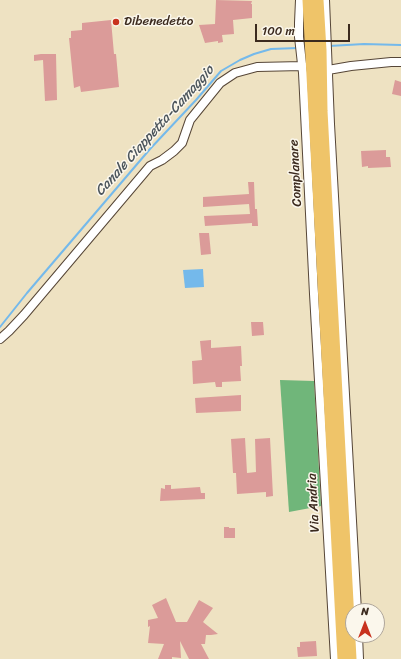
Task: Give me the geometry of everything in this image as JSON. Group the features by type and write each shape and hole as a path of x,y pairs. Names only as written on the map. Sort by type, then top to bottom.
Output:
{"highway":[{"path":"308,0 315,51 343,659"},
{"path":"314,36 318,0"},
{"path":"315,51 322,111 351,659"}],"street":[{"name":"Complanare","path":"300,0 299,23 314,36"},
{"name":"Complanare","path":"325,0 314,36 315,51 328,70 357,603"},
{"name":"Complanare","path":"315,51 302,66 317,345"},
{"path":"328,70 351,66 401,62"},
{"path":"0,339 24,315 150,166 162,160 182,143 190,120 220,83 235,73 257,67 302,66"},
{"name":"Via Andria","path":"317,345 335,659"},
{"path":"358,643 359,659"}],"green space":[{"path":"280,380 314,381 321,506 289,512"}],"water":[{"path":"203,269 204,287 185,288 183,270"}],"building":[{"path":"216,0 252,1 252,18 233,20 234,34 222,35 223,42 218,43 218,41 205,43 199,25 215,24"},
{"path":"111,20 119,87 81,92 80,86 74,88 69,38 71,38 71,31 82,30 82,23"},
{"path":"56,54 57,100 45,101 43,60 34,61 34,55"},
{"path":"395,80 401,82 401,96 392,94"},
{"path":"386,150 386,157 390,157 391,167 362,167 361,151"},
{"path":"248,182 254,182 255,209 257,209 258,226 252,226 252,223 205,226 204,216 250,214 249,204 203,207 203,197 249,194"},
{"path":"199,233 209,233 211,254 201,255"},
{"path":"251,322 263,322 264,335 252,336"},
{"path":"211,340 211,348 241,346 241,381 222,382 222,387 216,387 215,382 193,384 192,361 202,360 200,341"},
{"path":"241,395 241,411 196,413 195,398"},
{"path":"245,438 247,473 256,472 255,439 270,438 273,496 266,497 266,492 237,494 236,473 233,473 231,439"},
{"path":"165,485 171,485 171,489 200,487 201,493 205,493 205,499 160,501 161,488 165,489"},
{"path":"224,527 235,528 235,538 224,538"},
{"path":"166,598 176,622 187,622 199,600 213,608 203,622 218,634 206,635 205,644 201,644 209,659 189,659 180,641 181,658 172,657 172,659 158,659 164,644 148,643 150,626 148,627 148,620 158,618 152,605"},
{"path":"316,641 317,656 298,657 297,647 300,647 300,642"}],"waterway":[{"name":"Canale Ciappetta-Camaggio","path":"329,46 364,44 401,45"},
{"name":"Canale Ciappetta-Camaggio","path":"0,327 27,293 150,149 221,71 254,54 271,49 298,48"}],"place":[{"name":"Dibenedetto","path":"116,22"}]}
